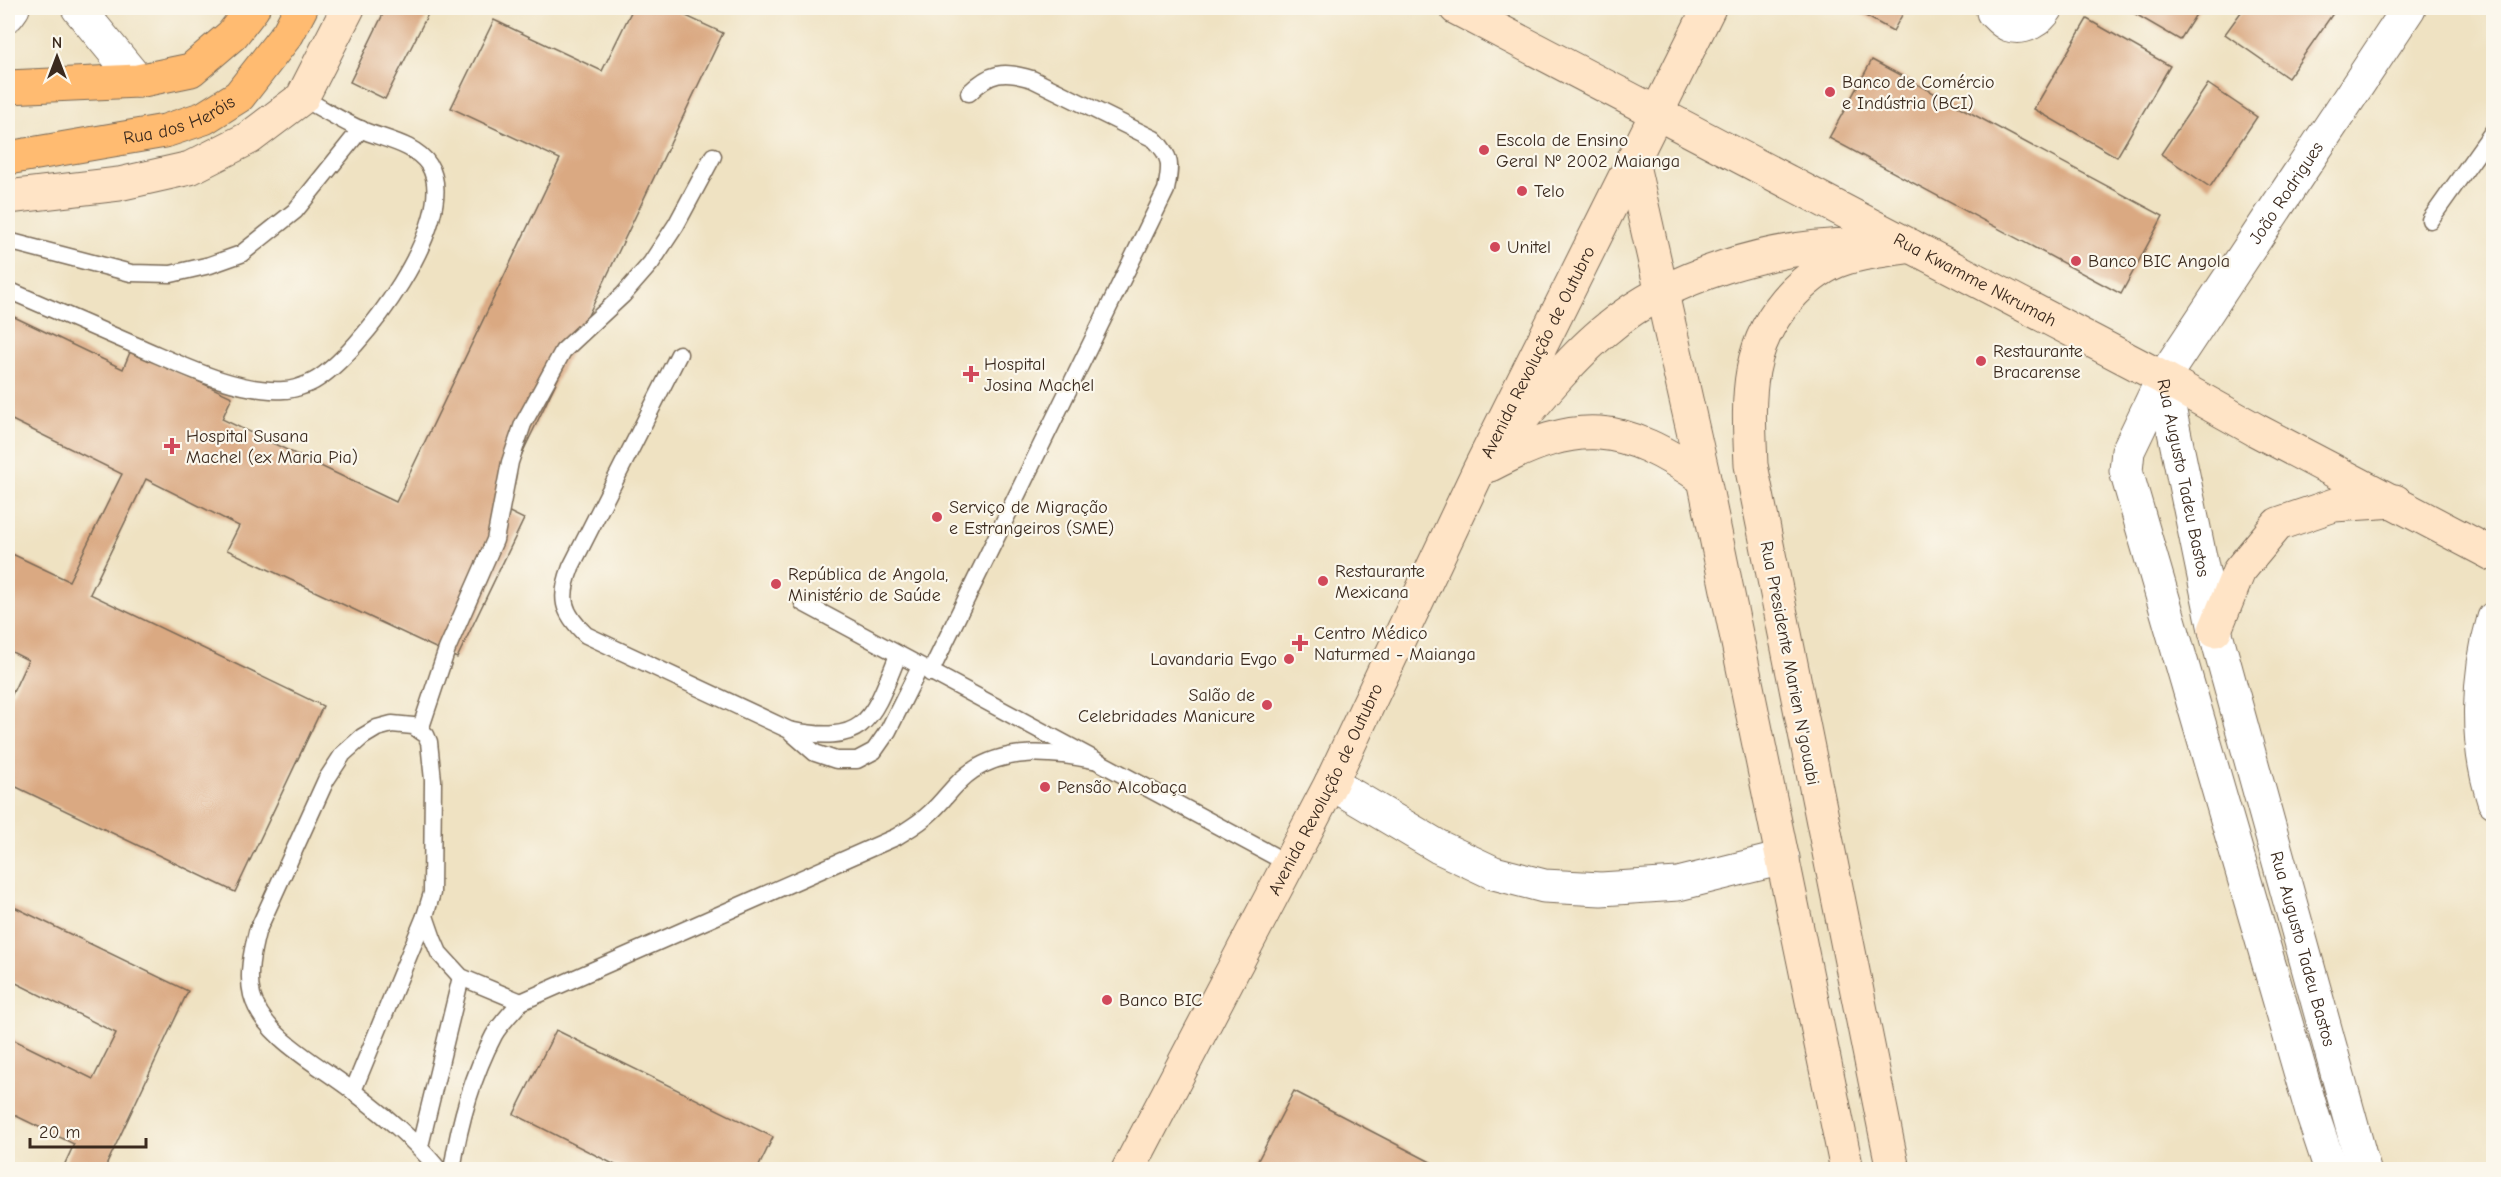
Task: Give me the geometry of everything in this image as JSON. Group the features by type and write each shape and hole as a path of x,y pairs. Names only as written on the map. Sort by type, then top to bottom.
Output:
{"main road":[{"path":"8,87 138,81 191,70 232,35 253,8"},
{"name":"Rua dos Heróis","path":"8,158 165,130 204,118 239,96 288,33 301,8"}],"street":[{"path":"8,15 13,8"},
{"path":"78,8 138,81"},
{"path":"8,197 119,184 190,168 249,138 302,98 348,8"},
{"name":"Rua Kwamme Nkrumah","path":"1456,8 2163,378 2256,430 2395,501 2493,555"},
{"name":"Avenida Revolução de Outubro","path":"1128,1170 1331,783 1478,472 1709,8"},
{"path":"1993,8 1993,12 2008,25 2025,25 2042,16 2047,8"},
{"name":"João Rodrigues","path":"2163,378 2409,8"},
{"path":"1632,161 1704,479 1847,1170"},
{"path":"1478,472 1561,374 1608,327 1661,293 1718,269 1779,253 1845,245 1911,246"},
{"name":"Rua Presidente Marien N'gouabi","path":"1893,1170 1751,465 1748,404 1753,367 1765,331 1786,301 1811,275 1842,259 1911,246"},
{"name":"Rua Augusto Tadeu Bastos","path":"2163,378 2215,630 2364,1170"},
{"name":"Rua Augusto Tadeu Bastos","path":"2163,378 2128,451 2126,471 2313,1116 2331,1170"},
{"path":"1478,472 1525,447 1560,436 1594,431 1633,438 1670,455 1704,479"},
{"path":"2215,630 2239,571 2278,524 2334,505 2395,501"},
{"path":"2493,618 2485,651 2480,689 2480,722 2489,789 2493,801"},
{"path":"1331,783 1439,847 1494,873 1544,886 1601,889 1678,884 1783,858"}],"lane":[{"path":"789,730 815,753 836,760 857,760 874,751 888,731 925,670 1166,190 1170,171 1167,152 1154,139 1032,79 1016,74 998,74 982,81 969,93"},
{"path":"8,290 195,370 253,388 285,390 314,381 339,360 380,316 401,285 433,218 436,197 435,178 429,164 418,154 399,143 361,129 302,98"},
{"path":"8,241 132,273 171,274 210,265 241,254 296,211 361,129"},
{"path":"2430,220 2492,138"},
{"path":"420,730 447,650 495,540 510,462 523,424 563,351 623,295 651,263 676,225 713,156"},
{"path":"679,354 571,567 564,585 564,603 570,620 586,635 789,730 817,736 844,735 859,727 870,715 898,655"},
{"path":"803,603 1289,864"},
{"path":"354,1091 425,916 432,892 433,780 429,742 420,730 403,724 377,728 362,737 343,754 326,780 257,932 251,955 252,995 260,1014 275,1033 354,1091 420,1146 439,1170"},
{"path":"452,1170 462,1118 475,1080 494,1035 521,1002 896,837 930,814 952,789 974,770 1023,754 1048,753 1094,760"},
{"path":"425,916 439,953 461,977 521,1002"},
{"path":"420,1146 461,977"}],"building":[{"path":"386,8 431,8 385,99 350,82"},
{"name":"Hospital Susana Machel (ex Maria Pia)","path":"633,8 669,8 723,33 497,506 524,519 457,658 227,550 239,526 146,479 90,594 323,706 235,892 8,783 8,703 28,660 8,650 8,552 69,581 122,474 8,418 8,314 123,369 131,350 232,397 222,419 396,502 560,159 451,108 494,20 602,71"},
{"path":"1851,8 1906,8 1893,31"},
{"path":"2125,8 2200,8 2180,40"},
{"path":"2244,8 2328,8 2334,12 2288,78 2225,34"},
{"path":"2087,19 2170,66 2117,157 2034,109"},
{"path":"1872,60 2163,216 2121,294 1829,138"},
{"path":"2208,84 2257,117 2210,187 2161,154"},
{"path":"8,904 188,991 104,1170 62,1170 74,1144 8,1112 8,1037 93,1079 116,1033 8,979"},
{"path":"556,1030 773,1137 757,1170 625,1170 514,1114"},
{"path":"1294,1091 1446,1170 1253,1170"}],"place":[{"name":"Banco de Comércio e Indústria (BCI)","path":"1830,92"},
{"name":"Escola de Ensino Geral Nº 2002 Maianga","path":"1484,150"},
{"name":"Telo","path":"1522,191"},
{"name":"Unitel","path":"1495,247"},
{"name":"Banco BIC Angola","path":"2076,261"},
{"name":"Restaurante Bracarense","path":"1981,361"},
{"name":"Hospital Josina Machel","path":"971,374"},
{"name":"Hospital Susana Machel (ex Maria Pia)","path":"172,446"},
{"name":"Serviço de Migração e Estrangeiros (SME)","path":"937,517"},
{"name":"Restaurante Mexicana","path":"1323,581"},
{"name":"República de Angola, Ministério de Saúde","path":"776,584"},
{"name":"Centro Médico Naturmed - Maianga","path":"1300,643"},
{"name":"Lavandaria Evgo","path":"1289,659"},
{"name":"Salão de Celebridades Manicure","path":"1267,705"},
{"name":"Pensão Alcobaça","path":"1045,787"},
{"name":"Banco BIC","path":"1107,1000"}]}
